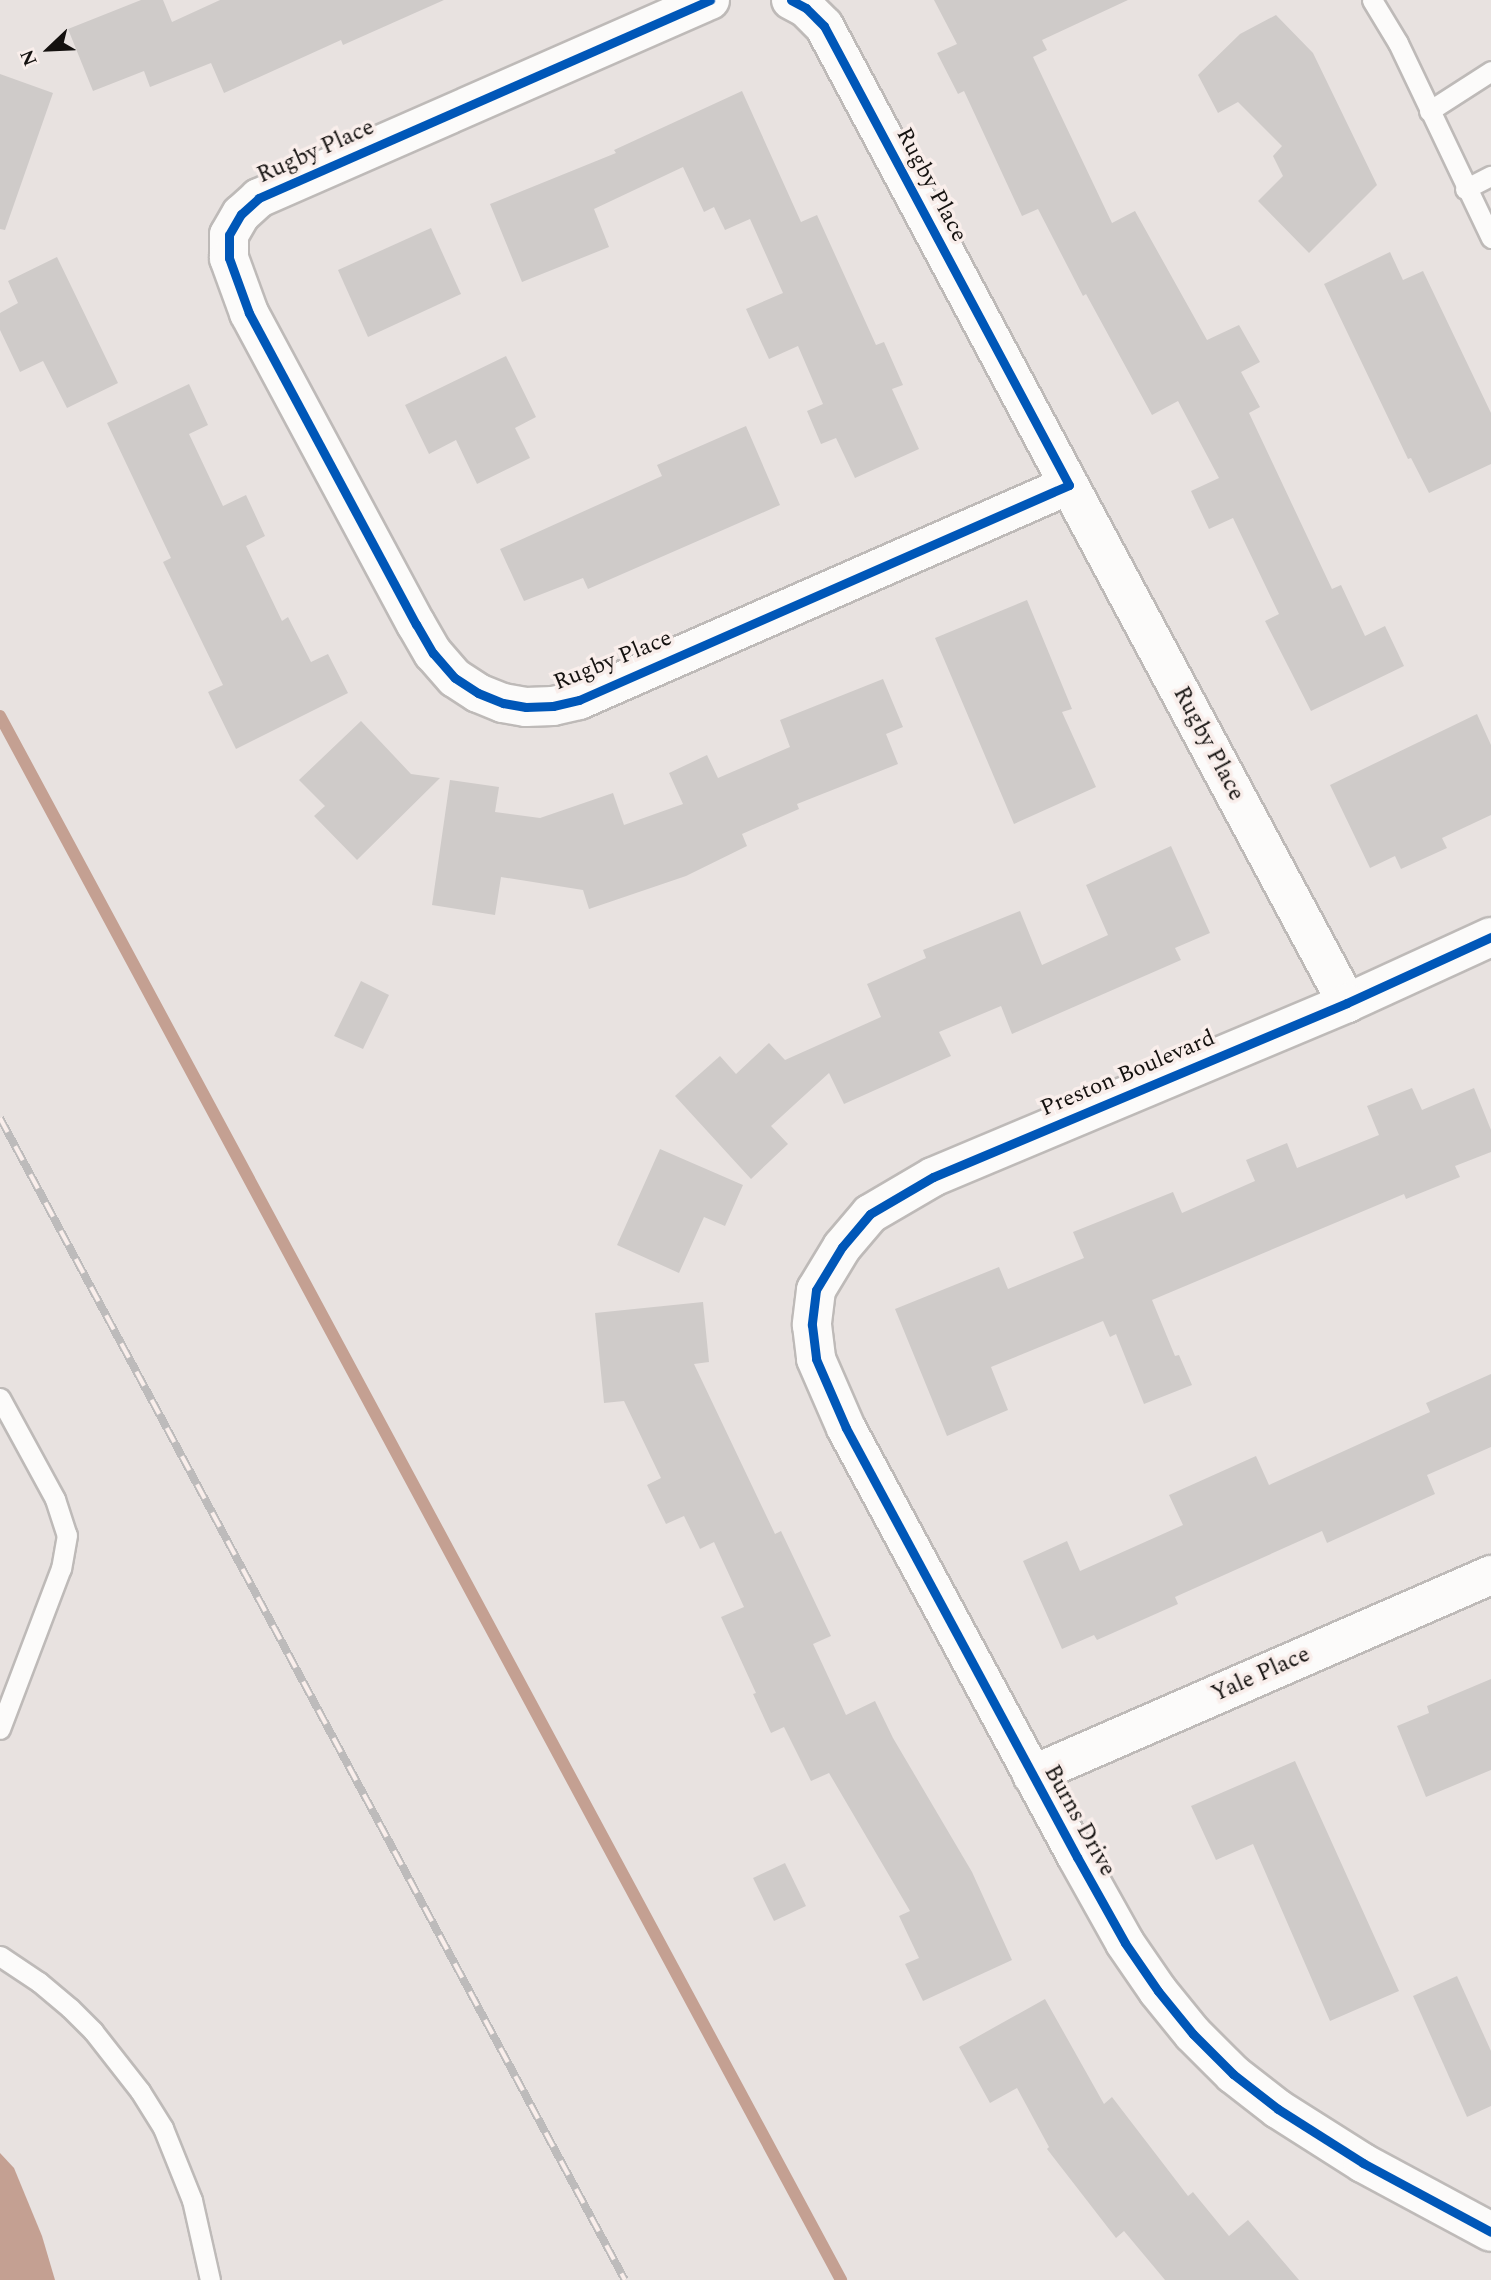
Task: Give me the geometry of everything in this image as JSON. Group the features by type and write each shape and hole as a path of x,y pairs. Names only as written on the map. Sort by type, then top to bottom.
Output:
{"street":[{"name":"Rugby Place","path":"710,0 259,198 241,214 229,235 229,258 249,313 433,653 455,678 478,694 503,703 526,707 553,706 579,700 1069,485"},
{"name":"Rugby Place","path":"791,0 806,8 824,26 1347,1003"},
{"name":"Preston Boulevard","path":"816,1290 842,1247 870,1214 933,1177 1347,1003 1491,937"},
{"name":"Burns Drive","path":"816,1290 812,1325 816,1359 827,1389 1032,1775 1125,1943 1193,2034 1233,2074 1314,2133 1490,2229"},
{"name":"Yale Place","path":"1032,1775 1491,1575"}],"lane":[{"path":"1372,0 1398,43 1465,189 1491,238"},
{"path":"1429,111 1491,71"},
{"path":"1465,189 1491,176"},
{"path":"0,1398 55,1499 66,1535 61,1568 0,1729"},
{"path":"0,1956 39,1982 70,2008 116,2058 140,2091 163,2128 192,2200 209,2280"}],"shaded area":[{"path":"0,2153 14,2168 42,2236 55,2280 0,2280"}],"building":[{"path":"141,0 163,0 172,22 220,0 444,0 343,45 341,40 224,93 211,63 150,87 144,71 93,91 68,29"},
{"path":"934,0 1128,0 1042,40 1047,50 1033,57 1112,223 1135,211 1207,340 1239,325 1260,362 1241,372 1260,407 1249,413 1332,589 1341,585 1365,636 1385,626 1404,666 1311,711 1265,621 1279,614 1233,518 1209,529 1191,491 1219,478 1178,401 1152,415 1086,294 1083,296 1038,209 1022,216 964,91 958,94 937,53 957,44"},
{"path":"1276,15 1313,53 1377,185 1309,253 1258,201 1283,176 1273,156 1282,146 1238,102 1218,113 1198,75 1240,34"},
{"path":"0,74 53,93 5,230 0,229"},
{"path":"742,91 801,222 817,215 876,345 884,342 903,385 892,389 919,449 855,478 836,438 821,444 807,411 823,404 798,346 769,359 746,309 783,293 750,219 725,230 714,207 704,212 683,167 594,209 609,247 522,282 490,204 616,153 614,150"},
{"path":"431,228 461,294 368,337 338,270"},
{"path":"1390,252 1403,280 1423,271 1491,413 1491,464 1429,493 1411,458 1408,459 1324,284"},
{"path":"57,257 118,383 67,408 43,361 20,372 0,330 0,313 18,303 8,281"},
{"path":"506,356 536,417 515,428 530,458 477,484 456,440 429,454 405,405"},
{"path":"189,384 208,425 189,434 223,506 246,495 265,536 246,546 282,621 288,617 311,662 328,654 348,693 236,749 208,692 223,685 163,562 171,558 107,423"},
{"path":"746,426 780,505 588,589 583,578 524,601 500,549 662,476 657,465"},
{"path":"1027,600 1072,709 1062,712 1096,787 1014,824 935,638"},
{"path":"883,679 903,727 886,734 898,764 797,804 799,809 742,834 747,846 686,876 589,909 583,890 501,877 495,915 432,905 450,780 499,787 495,812 540,818 613,793 624,825 683,804 669,773 707,755 718,778 790,747 780,720"},
{"path":"1477,714 1491,745 1491,815 1442,838 1447,848 1401,869 1395,856 1370,868 1330,785"},
{"path":"361,721 411,774 440,778 357,860 314,816 325,806 299,780"},
{"path":"1171,846 1210,933 1175,948 1181,960 1012,1034 1001,1006 939,1032 951,1056 844,1104 829,1073 771,1126 788,1144 751,1179 675,1096 720,1056 736,1074 769,1043 785,1060 881,1017 867,984 926,958 923,950 1020,911 1042,965 1108,935 1086,885"},
{"path":"361,981 389,995 363,1049 334,1036"},
{"path":"1412,1088 1422,1110 1474,1088 1491,1130 1491,1152 1455,1166 1460,1177 1406,1199 1404,1194 1152,1300 1175,1356 1179,1355 1192,1385 1144,1404 1116,1334 1110,1337 1103,1321 991,1367 1008,1410 947,1436 895,1309 999,1267 1008,1289 1084,1258 1073,1232 1173,1192 1182,1213 1255,1181 1246,1160 1287,1143 1297,1168 1379,1135 1367,1106"},
{"path":"660,1149 743,1185 725,1226 704,1217 679,1273 617,1245"},
{"path":"703,1302 709,1362 694,1364 775,1534 781,1531 831,1636 813,1644 846,1715 875,1701 893,1738 972,1872 1012,1960 923,2001 905,1964 919,1958 899,1916 910,1911 829,1773 811,1781 784,1727 771,1733 753,1694 756,1693 721,1617 744,1607 714,1542 700,1549 684,1516 666,1524 647,1485 661,1478 624,1401 604,1403 595,1313"},
{"path":"1491,1374 1491,1447 1427,1475 1435,1494 1327,1543 1322,1531 1175,1597 1178,1604 1097,1640 1094,1635 1062,1649 1023,1561 1067,1541 1080,1571 1183,1525 1169,1495 1256,1456 1269,1485 1430,1412 1426,1403"},
{"path":"1491,1679 1491,1770 1426,1797 1397,1726 1429,1713 1427,1706"},
{"path":"1295,1761 1399,1991 1330,2021 1253,1844 1216,1860 1191,1806"},
{"path":"785,1863 806,1906 774,1921 753,1878"},
{"path":"1457,1976 1491,2051 1491,2106 1467,2117 1413,1996"},
{"path":"1045,1999 1104,2104 1112,2097 1188,2196 1193,2192 1229,2236 1248,2220 1299,2280 1165,2280 1124,2231 1116,2238 1047,2149 1049,2147 1017,2088 990,2103 959,2047"}],"waterway":[{"path":"0,716 841,2280"}],"railway":[{"path":"0,1118 625,2280"}],"cycle path":[{"path":"710,0 259,198 241,214 229,235 229,258 249,313 416,624 433,653 455,678 478,693 503,703 526,707 553,706 579,700 1069,485 824,26 806,8 791,0"},
{"path":"1491,937 1347,1003 933,1177 870,1214 842,1247 816,1290 812,1325 816,1359 846,1428 1077,1857 1125,1943 1158,1991 1193,2034 1233,2074 1278,2109 1363,2163 1491,2232"}]}
